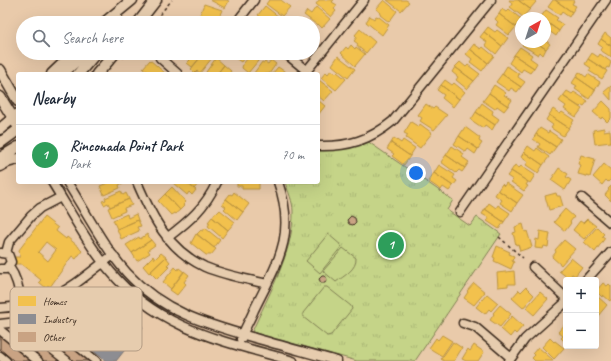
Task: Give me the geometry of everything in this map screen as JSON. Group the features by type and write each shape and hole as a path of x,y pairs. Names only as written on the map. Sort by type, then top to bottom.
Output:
{"main road":[{"path":"120,16 132,0"},
{"path":"113,16 132,0"},
{"path":"143,16 156,0"},
{"path":"54,72 67,60"},
{"path":"64,72 77,60"},
{"path":"80,72 90,60"},
{"path":"99,72 108,60"},
{"path":"0,69 16,81"},
{"path":"0,69 16,97"},
{"path":"0,97 16,120 0,129"},
{"path":"0,143 16,131"},
{"path":"0,158 16,148"},
{"path":"0,166 16,160"}],"street":[{"path":"246,16 254,0"},
{"path":"320,55 364,0"},
{"path":"320,146 334,147 350,144 380,132 389,125 491,0"},
{"path":"460,212 606,0"},
{"path":"162,60 176,72"},
{"path":"293,60 306,72 316,60"},
{"path":"53,184 103,262 125,287"},
{"path":"68,184 113,255 137,283 167,306 201,322 337,361"},
{"path":"138,184 149,208 167,238 181,253 204,266 267,284"},
{"path":"167,238 190,221 209,198 216,184"},
{"path":"239,346 242,334 281,253 285,235 286,209 279,184"},
{"path":"0,269 4,270 9,267 11,259 8,254 3,253 9,242 31,216 40,208 61,197"},
{"path":"582,198 611,223"},
{"path":"589,277 611,252"},
{"path":"70,287 113,255"},
{"path":"9,267 18,287"},
{"path":"533,267 563,295"},
{"path":"142,301 171,321 196,332 273,358 293,361"},
{"path":"463,323 475,327 510,359 525,339 563,305"},
{"path":"0,308 10,307"},
{"path":"0,324 10,323"},
{"path":"0,330 10,338"},
{"path":"273,358 277,344"},
{"path":"26,351 38,361"},
{"path":"54,351 67,361"},
{"path":"84,351 96,361"},
{"path":"0,356 6,361"}],"path":[{"path":"159,15 172,0"},
{"path":"499,237 523,258"}],"green space":[{"path":"367,141 453,200 447,210 470,226 477,217 501,234 415,361 357,361 252,332 279,273 289,242 293,208 286,184 320,184 320,149"},
{"path":"328,234 342,246 320,273 306,261"},
{"path":"343,248 356,258 356,262 349,272 336,282 323,271"},
{"path":"324,287 327,287 351,306 352,309 331,335 327,336 303,317 303,313"}],"building: Homes":[{"path":"210,0 226,0 229,1 225,8"},
{"path":"269,0 281,0 290,7 282,16 266,4"},
{"path":"319,0 334,0 332,2 337,5 334,9 336,11 331,17 316,4"},
{"path":"384,0 397,11 389,22 380,15 381,13 376,9"},
{"path":"387,0 406,0 409,2 401,11"},
{"path":"509,0 518,0 530,9 527,12 516,12 510,7 512,4"},
{"path":"518,0 534,0 536,2 530,9"},
{"path":"553,0 572,12 569,17 562,12 560,15 548,7"},
{"path":"555,0 572,0 574,1 572,4 576,6 572,12"},
{"path":"204,4 222,10 219,16 199,16"},
{"path":"265,6 278,16 259,16 258,15"},
{"path":"316,7 330,19 322,28 320,26 320,16 304,15 307,11 311,14"},
{"path":"502,9 506,12 509,9 515,14 515,26 499,14"},
{"path":"551,13 558,18 556,20 563,25 559,31 551,25"},
{"path":"499,14 515,26 515,28 509,35 496,25 498,22 495,19"},
{"path":"370,16 374,19 376,16 379,17 389,25 382,35 366,22"},
{"path":"551,25 559,31 556,36 551,32"},
{"path":"488,27 495,32 497,30 508,38 502,46 484,32"},
{"path":"360,29 375,42 366,53 357,46 358,44 354,41 357,37 355,35"},
{"path":"484,32 502,46 496,54 485,45 487,42 480,37"},
{"path":"605,33 611,38 611,46 601,39"},
{"path":"601,39 611,46 611,57 600,50 602,47 598,44"},
{"path":"474,44 481,49 483,47 494,56 488,63 470,49"},
{"path":"351,45 355,49 356,47 365,54 355,66 341,53 346,47 348,49"},
{"path":"519,48 522,48 532,55 530,58 537,63 534,68 514,55"},
{"path":"527,48 546,49 543,55 540,52 538,55"},
{"path":"470,49 488,63 482,71 470,62 472,59 466,54"},
{"path":"592,53 598,57 600,54 611,62 609,68 607,67 605,70 588,59"},
{"path":"514,55 534,68 530,73 523,69 521,72 509,63"},
{"path":"338,56 355,69 348,78 332,65"},
{"path":"588,59 607,71 602,79 589,71 591,68 585,64"},
{"path":"150,60 164,72 148,72 143,68"},
{"path":"190,60 198,60 192,67 187,63"},
{"path":"198,60 210,60 201,72 194,72 191,69"},
{"path":"215,60 218,60 224,65 219,72 206,72"},
{"path":"246,60 259,60 249,72 242,68"},
{"path":"271,60 276,64 270,72 255,72 262,62 268,64"},
{"path":"460,62 466,67 468,65 480,74 474,81 455,67"},
{"path":"224,65 231,71 230,72 219,72"},
{"path":"507,66 519,74 518,77 525,82 521,87 502,74"},
{"path":"278,67 286,72 274,72"},
{"path":"455,67 474,81 467,89 456,80 458,77 452,72"},
{"path":"331,70 336,73 337,72 346,79 336,90 321,78 326,72 328,74"},
{"path":"579,72 586,77 588,74 600,82 595,90 576,77"},
{"path":"502,74 521,87 517,92 511,88 509,91 496,82"},
{"path":"576,77 595,90 589,99 575,89 577,86 572,83"},
{"path":"445,80 452,85 454,83 465,92 459,99 441,85"},
{"path":"320,81 333,91 324,101 320,98"},
{"path":"441,85 459,99 453,107 442,98 444,95 437,90"},
{"path":"494,85 506,93 504,95 512,100 508,106 489,93"},
{"path":"611,86 611,100 604,92"},
{"path":"567,91 572,94 574,92 588,101 584,106 582,105 580,107 563,96"},
{"path":"489,93 508,106 504,111 497,106 495,109 483,101"},
{"path":"563,96 582,109 576,117 564,109 566,106 559,101"},
{"path":"603,101 611,109 611,118 607,122 593,112"},
{"path":"320,102 325,106 320,112"},
{"path":"482,103 493,111 492,114 499,119 495,125 476,112"},
{"path":"426,104 433,109 435,107 447,115 434,130 420,121 422,118 418,115"},
{"path":"553,109 560,114 562,112 574,120 569,128 549,115"},
{"path":"476,112 495,125 492,130 485,125 483,128 471,120"},
{"path":"549,115 569,128 563,136 551,128 553,125 546,120"},
{"path":"411,122 419,127 420,124 432,133 420,148 406,138 408,135 404,133"},
{"path":"465,127 480,138 479,141 482,143 478,149 459,136"},
{"path":"540,128 548,133 549,131 561,139 556,147 536,134"},
{"path":"604,128 604,131 610,130 611,142 595,144 593,130"},
{"path":"536,134 556,147 550,155 538,147 540,144 533,139"},
{"path":"459,136 478,149 475,154 468,149 466,152 454,144"},
{"path":"394,138 401,143 403,140 415,148 410,156 391,143"},
{"path":"391,143 410,156 404,165 392,156 394,154 387,149"},
{"path":"452,146 464,154 462,157 469,162 465,168 446,155"},
{"path":"528,146 535,151 537,148 549,157 543,165 524,152"},
{"path":"524,152 543,165 538,173 526,165 528,162 521,157"},
{"path":"446,155 465,168 462,172 459,170 456,173 441,162"},
{"path":"581,155 595,159 590,177 578,174 581,165 578,164"},
{"path":"604,164 611,170 611,179 608,182 606,180 602,185 593,177"},
{"path":"439,165 455,175 453,178 457,181 453,186 434,173"},
{"path":"515,165 519,168 521,166 535,175 530,183 511,171"},
{"path":"559,168 568,174 566,177 571,180 565,190 551,180"},
{"path":"511,171 528,182 526,185 528,186 524,191 511,182 513,180 507,176"},
{"path":"434,173 453,186 449,191 443,187 441,190 428,181"},
{"path":"506,183 523,195 517,203 498,190 502,184 504,186"},
{"path":"105,184 121,184 119,185 120,188 104,195 100,186"},
{"path":"174,184 188,184 196,190 192,195 189,192 187,195"},
{"path":"188,184 198,184 194,189"},
{"path":"237,184 259,184 259,189 242,189 242,186 237,186"},
{"path":"611,186 611,201 605,195"},
{"path":"172,187 186,202 180,210 165,194"},
{"path":"498,190 517,203 512,211 500,203 502,200 495,195"},
{"path":"121,191 123,195 126,193 129,199 110,207 108,203 104,205 102,201 106,200 105,198"},
{"path":"234,192 249,204 243,212 226,199"},
{"path":"556,193 557,196 560,196 563,206 549,210 545,196"},
{"path":"165,194 180,210 175,214 174,213 171,215 158,201"},
{"path":"129,199 132,205 124,208 125,211 112,217 108,208"},
{"path":"226,199 243,212 237,220 224,209 226,207 222,204"},
{"path":"489,203 496,208 498,205 510,213 504,222 485,209"},
{"path":"485,209 504,222 499,229 487,221 489,218 482,214"},
{"path":"565,209 574,217 565,231 554,222"},
{"path":"220,210 235,222 228,230 212,217"},
{"path":"127,214 128,218 136,214 138,220 117,229 113,220"},
{"path":"44,217 58,228 56,231 66,239 67,237 82,251 76,259 72,256 50,287 48,285 45,287 39,282 41,280 21,264 14,264 14,257 20,257 19,250","holes":["46,242 56,250 48,261 38,252"]},
{"path":"212,217 228,230 222,238 208,226 210,223 208,222"},
{"path":"587,219 596,226 584,239 573,230 580,221 583,223"},
{"path":"138,220 141,226 137,227 139,231 121,239 117,229"},
{"path":"523,224 532,247 520,251 518,244 516,245 513,233 516,232 515,227"},
{"path":"597,227 604,234 602,236 605,238 595,252 584,242"},
{"path":"205,228 220,240 214,248 197,234"},
{"path":"540,231 550,233 548,247 544,246 543,249 535,248 536,239 539,240"},
{"path":"147,234 151,240 132,253 126,245"},
{"path":"196,234 216,249 211,255 206,255 191,243"},
{"path":"151,240 155,245 148,250 150,253 137,261 132,253"},
{"path":"564,240 575,249 561,265 552,257 556,252 555,250"},
{"path":"497,246 510,252 509,254 514,256 512,261 514,262 511,269 494,261 495,258 493,257"},
{"path":"161,253 166,257 149,273 143,266 153,256 155,259"},
{"path":"166,257 170,262 167,265 169,267 157,279 150,272"},
{"path":"571,258 582,267 575,276 572,274 567,277 559,271"},
{"path":"175,267 184,272 171,289 163,282"},
{"path":"184,271 189,275 184,282 186,284 177,295 170,290"},
{"path":"514,271 515,284 508,284 508,286 498,287 497,273"},
{"path":"474,283 485,292 474,305 464,298 468,292 467,291"},
{"path":"603,283 607,286 609,284 611,286 610,301 603,295 602,297 599,294 599,288"},
{"path":"526,287 534,295 523,308 512,298 519,290 521,292"},
{"path":"540,292 548,299 534,315 526,308"},
{"path":"487,294 498,303 491,311 489,309 485,314 476,307"},
{"path":"599,298 607,305 599,315"},
{"path":"500,305 511,314 500,327 490,320 494,314 493,313"},
{"path":"512,316 523,326 516,334 514,332 510,337 501,329"},
{"path":"563,326 563,336 558,332"},
{"path":"442,335 452,341 442,356 429,348 436,338 438,340"},
{"path":"550,338 563,347 563,349 554,359 542,347"},
{"path":"453,342 462,348 454,361 444,361 441,359"},
{"path":"474,345 484,352 478,361 466,361 462,359 468,349 470,351"},
{"path":"538,347 553,361 535,361 532,358 535,355 533,353"}],"building: Industry":[{"path":"93,351 124,351 116,361 106,361"}],"building: Other":[{"path":"351,216 355,218 356,222 353,225 349,224 347,220"},
{"path":"322,276 325,276 327,279 325,283 321,283 319,279"},
{"path":"0,335 10,343 10,351 20,351 32,361 14,361 0,349"},
{"path":"31,351 49,351 61,361 44,361"},
{"path":"61,351 77,351 90,361 74,361"}],"place":[{"name":"Rinconada Point Park","path":"391,245"}]}
